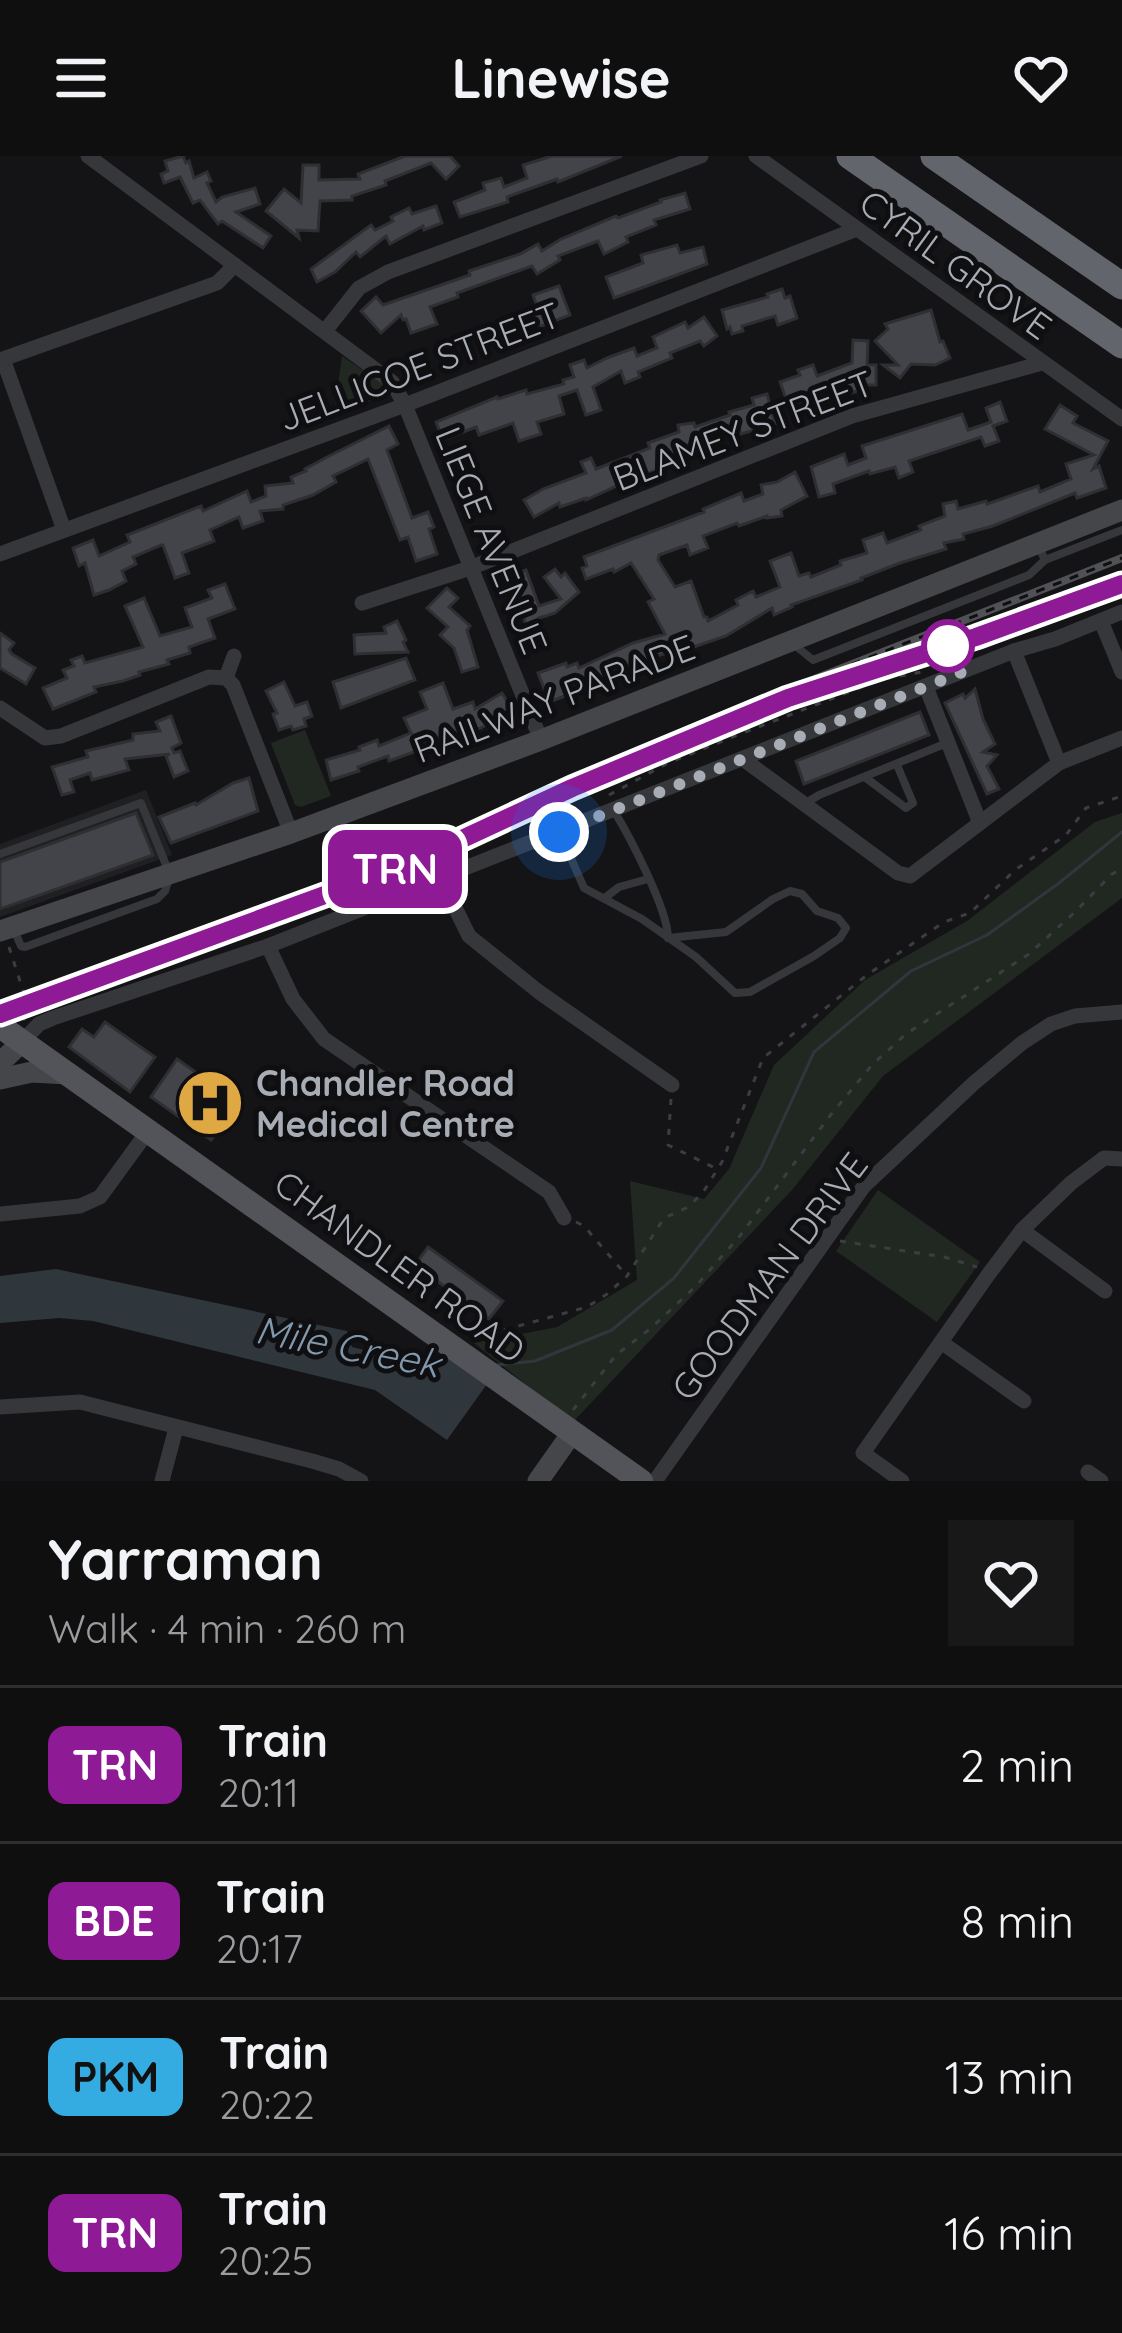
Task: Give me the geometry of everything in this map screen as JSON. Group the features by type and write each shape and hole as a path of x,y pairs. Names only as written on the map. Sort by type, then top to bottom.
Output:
{"highway":[{"path":"850,156 1122,345"},
{"path":"934,156 1122,286"}],"main road":[{"name":"RAILWAY PARADE","path":"4,930 291,833 541,740 790,641 1041,552 1122,510"},
{"name":"CHANDLER ROAD","path":"6,1021 67,1073 641,1481"},
{"path":"0,1064 24,1032"},
{"path":"0,1079 18,1067 24,1032"},
{"path":"0,1079 31,1072 67,1073"},
{"path":"538,1481 567,1430"}],"street":[{"name":"LIEGE AVENUE","path":"88,156 392,382 541,740"},
{"path":"325,331 359,288 388,272 701,156"},
{"name":"CYRIL GROVE","path":"756,156 1122,419"},
{"name":"JELLICOE STREET","path":"0,554 405,405 856,230"},
{"path":"64,530 1,359 217,283 235,265"},
{"name":"BLAMEY STREET","path":"362,602 470,568 853,416 1042,362"},
{"path":"24,1032 52,1018 268,946 559,832 610,804 743,760 1122,612"},
{"path":"1100,621 1122,672"},
{"path":"1014,651 1059,763"},
{"path":"226,678 234,656"},
{"path":"0,708 45,738 61,736 209,677 226,678 233,685 291,833"},
{"path":"926,687 980,824"},
{"path":"743,760 898,873 910,876 1059,763 1122,738"},
{"path":"440,877 469,936 539,992 672,1085"},
{"path":"268,946 293,999 324,1039 549,1192 564,1218"},
{"name":"GOODMAN DRIVE","path":"655,1481 864,1186 1022,1043 1051,1024 1075,1016 1122,1012"},
{"path":"0,1214 92,1202 148,1131"},
{"path":"902,1481 863,1453 1022,1231 1070,1183 1104,1158 1122,1159"},
{"path":"1022,1231 1105,1291"},
{"path":"941,1342 1024,1401"},
{"path":"0,1407 80,1402 312,1461 359,1480"},
{"path":"162,1481 176,1428"}],"lane":[{"path":"1041,552 1122,530"},
{"path":"805,804 948,743"},
{"path":"865,778 906,808 913,803 897,765"},
{"path":"0,854 141,803 170,875"},
{"path":"610,804 666,919 668,938"},
{"path":"559,832 582,886 696,957 733,991 744,994 821,951 844,934 846,927 793,891 726,932 668,938"},
{"path":"605,898 648,878"}],"path":[{"path":"610,804 666,764 883,679"},
{"path":"453,1347 587,1307 627,1276 664,1218 702,1194 718,1169 763,1058 867,974 944,922 970,913 1016,870 1066,835 1086,808 1122,796"},
{"path":"567,1430 590,1386 616,1355 695,1287 739,1237 872,1065 906,1034 1030,954 1122,868"},
{"path":"6,1021 29,1008 305,916"},
{"path":"4,930 29,1008"},
{"path":"0,1001 6,1021 24,1032"},
{"path":"672,1085 668,1145 718,1169"},
{"path":"564,1218 584,1226 627,1276"},
{"path":"826,1238 944,1258 974,1265 988,1275"}],"shaded area":[{"path":"342,356 386,386 385,395 334,415"},
{"path":"305,730 331,796 301,807 295,805 271,743"},
{"path":"146,790 172,855 0,917 0,844"},
{"path":"1122,813 1122,898 883,1076 792,1190 573,1422 474,1343 557,1327 637,1280 630,1181 704,1199 729,1169 774,1065 865,980 967,921 1095,822"},
{"path":"878,1190 980,1262 937,1322 836,1251"}],"water":[{"path":"56,1269 347,1331 352,1347 401,1359 449,1357 487,1384 447,1440 375,1390 93,1321 59,1318 0,1323 0,1276"}],"building":[{"path":"183,156 194,178 207,172 216,202 255,188 260,204 236,212 271,236 263,248 222,221 218,224 200,200 193,203 180,177 164,183 165,161"},
{"path":"405,156 450,156 459,166 446,179 431,163 352,196 352,200 320,201 318,231 297,230 299,238 266,211 284,189 301,203 303,165 319,165 319,180 360,179 358,174"},
{"path":"552,156 622,156 460,217 454,202 485,190 483,183 501,178 504,187 527,178 523,165"},
{"path":"685,193 690,209 654,220 656,225 626,237 628,242 604,254 598,241 558,256 560,260 537,274 532,266 430,307 437,324 411,333 401,315 381,333 361,311 376,297 383,305 470,275 469,271 538,244 542,251 616,216"},
{"path":"436,206 442,223 424,230 423,226 390,244 386,236 317,282 311,269 371,225 375,230 409,208 412,214"},
{"path":"677,245 680,253 703,247 707,264 614,298 606,277 643,263 641,255"},
{"path":"559,286 570,315 536,328 530,312 538,309 533,295"},
{"path":"782,289 785,298 790,296 797,318 778,325 775,316 732,334 727,329 722,310"},
{"path":"931,310 950,358 935,365 911,364 900,378 883,365 898,365 875,341 888,329 885,324"},
{"path":"704,317 717,336 704,346 700,341 670,353 672,358 638,372 640,377 625,383 621,371 593,387 601,410 586,415 577,390 559,396 564,414 537,422 541,434 519,441 513,423 479,435 476,427 443,440 436,422 497,397 564,384 563,380 574,377 570,365 584,360 587,368 634,348 637,356 657,348 653,337 685,322 688,328"},
{"path":"853,340 868,341 867,365 876,365 876,385 857,385 859,390 845,396 841,386 823,392 827,402 792,416 780,382 813,365 817,376 852,363"},
{"path":"767,394 775,424 741,434 739,427 719,434 722,443 699,455 670,460 672,465 586,500 560,507 559,503 534,517 524,500 586,473 581,462 591,458 596,469 650,448 648,443 679,432 678,425 694,423 695,427 730,415 754,405 752,398"},
{"path":"1000,402 1007,421 993,426 999,441 985,446 981,437 909,461 913,472 899,478 895,467 869,471 833,484 835,493 819,497 811,467 844,454 848,465 866,458 862,446 962,414 968,430 991,422 986,408"},
{"path":"1060,405 1077,416 1073,423 1108,441 1093,469 1099,466 1106,488 1077,498 1075,493 963,534 964,539 944,543 946,549 774,615 772,608 726,636 672,657 670,652 654,657 655,663 644,666 643,662 549,702 538,673 566,663 567,667 577,663 579,668 665,634 648,602 654,599 631,563 586,579 584,557 704,512 741,493 744,501 763,494 761,485 795,472 807,496 781,510 782,516 737,523 703,536 708,548 690,555 687,545 659,555 675,587 691,581 708,621 753,591 756,597 780,587 770,561 791,553 799,576 809,573 811,577 867,553 863,540 883,533 887,543 921,530 919,526 945,516 943,504 956,501 958,509 987,504 1038,486 1040,492 1071,479 1066,464 1094,455 1045,429"},
{"path":"389,426 398,444 387,450 412,518 428,512 437,554 416,561 408,537 400,540 368,459 333,476 336,482 313,495 283,505 283,509 260,511 263,521 243,528 239,517 210,530 214,541 182,553 189,573 175,578 161,545 133,557 136,564 122,571 126,581 94,595 85,563 79,566 73,548 93,540 99,556 130,542 127,535 201,506 203,511 247,491 251,502 266,496 265,486 293,483 291,477"},
{"path":"555,569 561,577 565,573 579,592 555,613 539,618 544,633 530,638 510,576 526,570 539,606 561,599 544,577"},
{"path":"225,584 235,609 208,619 215,638 189,647 190,653 167,660 169,664 94,687 96,692 53,709 43,688 67,678 63,670 74,666 71,660 82,656 85,663 143,647 125,606 144,598 160,636 192,627 185,608 212,598 208,590"},
{"path":"447,588 458,598 449,607 470,626 467,630 478,667 462,672 454,648 440,635 448,627 427,608"},
{"path":"397,621 408,652 355,654 354,635 386,633 384,627"},
{"path":"0,633 14,643 9,650 12,654 35,668 26,684 0,668"},
{"path":"406,658 415,680 341,708 333,682"},
{"path":"284,682 295,706 307,702 312,716 304,719 306,726 279,730 266,691"},
{"path":"443,683 453,709 473,702 475,709 502,693 512,709 481,728 389,761 388,756 331,780 326,760 377,740 379,746 411,733 404,718 427,709 420,692"},
{"path":"975,689 995,744 983,752 997,755 987,766 999,789 987,794 945,703 963,694 965,698"},
{"path":"920,712 929,735 804,784 796,761"},
{"path":"171,716 181,743 172,748 174,753 180,751 188,771 174,777 166,756 170,754 125,759 129,770 92,780 90,773 70,780 74,792 62,795 52,767 88,757 86,751 133,740 133,734 160,731 156,722"},
{"path":"249,778 258,811 171,843 159,817 196,805"},
{"path":"136,813 153,855 0,909 0,862"},
{"path":"105,1022 155,1057 130,1092 69,1047 82,1029 94,1037"},
{"path":"177,1059 238,1102 211,1140 151,1097"},
{"path":"428,1247 503,1301 489,1319 415,1265"}],"waterway":[{"name":"Mile Creek","path":"497,1365 535,1361 612,1330 674,1278 761,1168 814,1052 911,971 987,935 1122,832"}],"railway":[{"path":"0,1005 316,892 784,691 1122,558"},
{"path":"922,654 1122,584"}],"train":[{"name":"TRN","path":"0,1014 404,866 572,788 788,698 1122,584"}],"place":[{"name":"Chandler Road Medical Centre","path":"210,1103"}],"route":[{"path":"559,832 970,669 948,646"}]}
